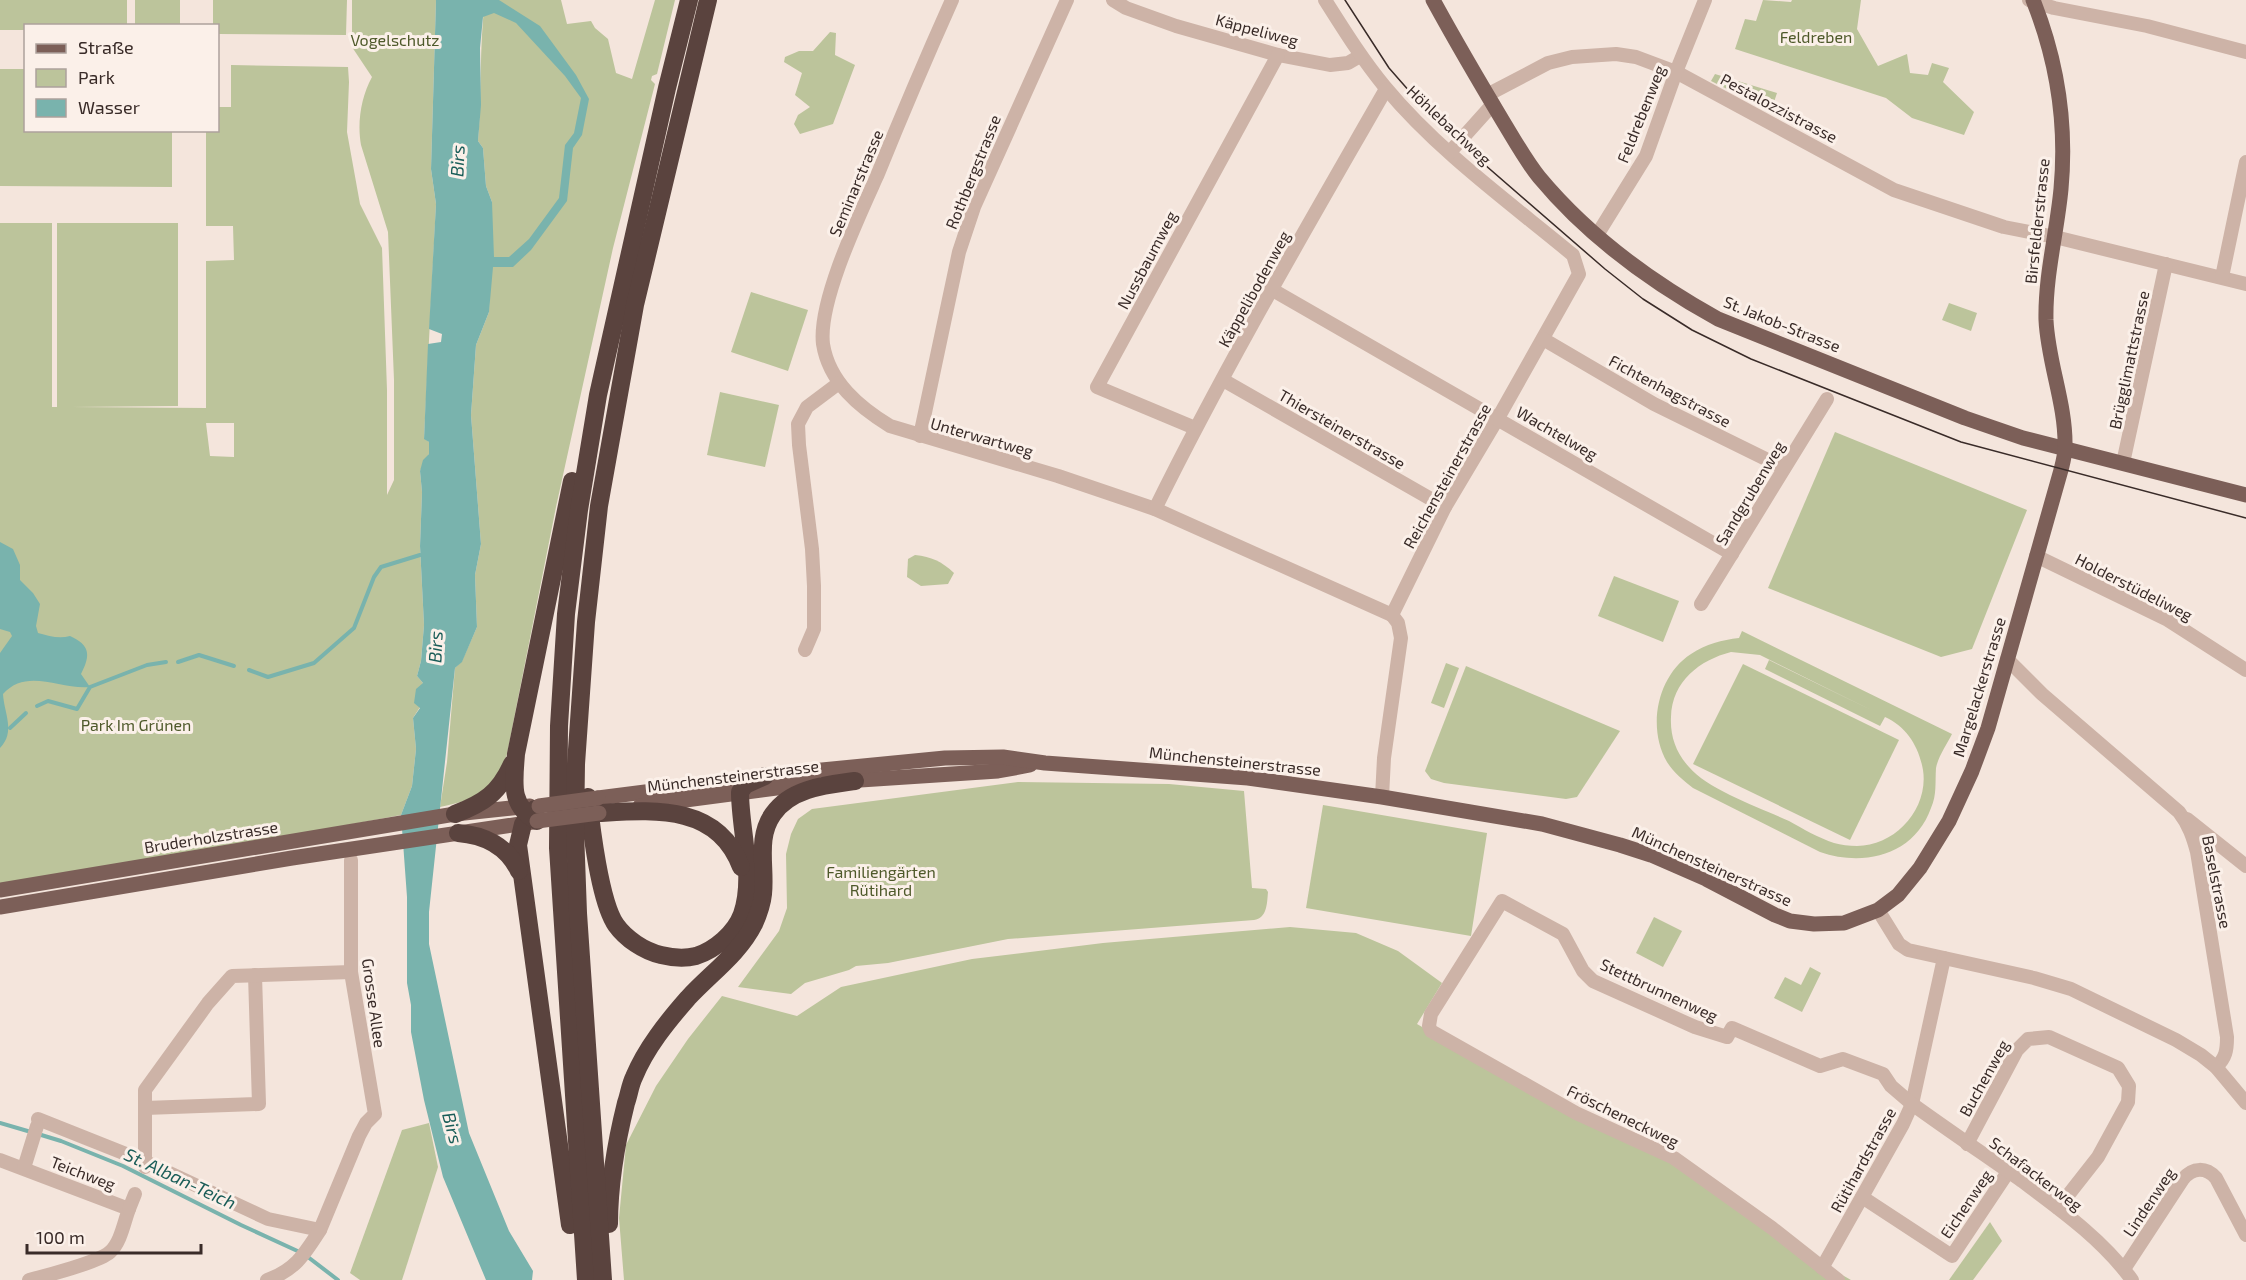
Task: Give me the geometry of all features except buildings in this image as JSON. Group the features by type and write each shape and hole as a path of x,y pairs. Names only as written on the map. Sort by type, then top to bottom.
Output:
{"highway":[{"path":"576,1280 551,1072 518,845 529,814 514,792 516,754 568,498 689,0"},
{"path":"603,1280 578,913 576,764 581,687 593,556 613,423 635,305 708,0"},
{"path":"697,51 709,36 718,0"},
{"path":"586,1280 558,848 559,726 566,614 580,499 598,395 626,264"},
{"path":"581,687 593,836 609,911 626,936 652,953 687,959 702,954 727,937 742,914 747,868 741,787"},
{"path":"455,814 489,804 504,781 516,754"},
{"path":"741,787 765,776"},
{"path":"761,863 767,827 772,814 790,797 808,790 855,781"},
{"path":"612,1280 609,1222 614,1150 633,1078 649,1049 669,1021 698,987 738,949 759,912 763,893 761,863 741,787"},
{"path":"599,805 682,815 705,824 723,836 732,846 746,884"},
{"path":"458,833 490,834 513,860 523,880"}],"main road":[{"name":"St. Jakob-Strasse","path":"1437,1 1490,100 1538,176 1562,203 1597,235 1640,270 1683,300 1718,319 1965,418 2066,449 2246,495"},
{"name":"Birsfelderstrasse","path":"2032,1 2045,29 2058,86 2062,118 2061,188 2047,295 2046,321 2051,361 2063,417 2066,449"},
{"name":"Margelackerstrasse","path":"1878,910 1898,895 1918,870 1949,821 1972,771 1988,728 2066,449"},
{"name":"Münchensteinerstrasse","path":"765,776 945,758 1003,757 1045,763 1248,778 1503,816 1620,845 1651,855 1706,879 1790,921 1814,924 1844,923 1878,910"},
{"name":"Münchensteinerstrasse","path":"490,834 529,814 599,805 741,787 998,771 1045,763"},
{"name":"Münchensteinerstrasse","path":"489,804 529,814"},
{"name":"Bruderholzstrasse","path":"0,907 291,850 455,814"},
{"name":"Bruderholzstrasse","path":"0,891 291,850 458,833"}],"street":[{"name":"Seminarstrasse","path":"839,383 828,363 824,344 823,327 826,310 843,257 952,0"},
{"name":"Rothbergstrasse","path":"920,436 963,241 978,195 1067,0"},
{"name":"Käppeliweg","path":"1113,0 1126,8 1176,26 1278,55 1330,65 1348,63 1360,56"},
{"name":"Höhlebachweg","path":"1325,0 1360,56 1386,89 1450,152 1573,255"},
{"name":"Feldrebenweg","path":"1597,235 1646,156 1676,72 1706,0"},
{"path":"2032,1 2147,26 2246,52"},
{"name":"Pestalozzistrasse","path":"1490,100 1548,63 1572,57 1616,54 1636,57 1676,72 1894,190 2004,227 2055,237 2246,284"},
{"name":"Nussbaumweg","path":"1195,428 1097,387 1278,55"},
{"name":"Käppelibodenweg","path":"1155,509 1195,428 1271,289 1386,89"},
{"path":"1450,152 1490,100"},
{"path":"2222,277 2246,162"},
{"name":"Reichensteinerstrasse","path":"1392,615 1445,507 1579,274 1573,255"},
{"name":"Brügglimattstrasse","path":"2123,463 2166,264"},
{"name":"Wachtelweg","path":"1271,289 1732,554"},
{"name":"Fichtenhagstrasse","path":"1543,339 1654,404 1784,468"},
{"name":"Thiersteinerstrasse","path":"1223,380 1445,507"},
{"name":"Unterwartweg","path":"839,383 868,413 890,426 1058,476 1155,509 1392,615"},
{"path":"805,650 814,629 814,586 798,424 807,407 839,383"},
{"name":"Sandgrubenweg","path":"1701,604 1827,399"},
{"name":"Holderstüdeliweg","path":"2036,556 2168,620 2246,670"},
{"path":"1382,797 1384,758 1401,638 1398,622 1392,615"},
{"name":"Baselstrasse","path":"2007,659 2042,694 2179,812 2192,833 2227,1036 2225,1056 2216,1067"},
{"path":"2179,812 2246,866"},
{"name":"Grosse Allee","path":"320,1230 359,1136 366,1123 375,1114 351,972 351,860"},
{"name":"Fröscheneckweg","path":"1502,901 1431,1014 1429,1026 1431,1031 1576,1113 1674,1158 1772,1228 1838,1280"},
{"name":"Stettbrunnenweg","path":"1502,901 1563,934 1583,970 1593,981 1702,1030 1727,1037 1732,1028 1820,1066 1844,1059 1883,1074 1891,1086 1912,1104"},
{"path":"1878,910 1889,930 1904,948 2034,978 2071,989 2176,1040 2216,1067 2246,1103"},
{"name":"Rütihardstrasse","path":"1822,1268 1912,1104 1944,958"},
{"path":"145,1164 145,1090 208,1003 232,976 351,972"},
{"path":"145,1108 259,1104 255,975"},
{"name":"Buchenweg","path":"1967,1144 2017,1050 2028,1039 2049,1037 2118,1068 2129,1086 2128,1102 2098,1157 2058,1208"},
{"name":"Schafackerweg","path":"1912,1104 2058,1208 2128,1275"},
{"name":"Teichweg","path":"24,1168 37,1123 145,1164 268,1219 320,1230"},
{"name":"Teichweg","path":"0,1160 129,1209 120,1236 109,1253 65,1270 29,1280"},
{"name":"Lindenweg","path":"2128,1275 2183,1179 2192,1170 2204,1170 2216,1178 2246,1234"},
{"name":"Eichenweg","path":"1862,1197 1952,1256 2008,1172"},
{"path":"129,1209 135,1194"},
{"path":"267,1280 284,1274 298,1263 320,1230"}],"green space":[{"path":"0,0 127,0 127,24 24,24 24,30 0,30"},
{"path":"135,0 180,0 180,24 135,24"},
{"path":"213,0 347,0 346,35 219,34 219,24 213,24"},
{"path":"352,0 436,0 431,169 436,204 424,438 429,442 429,454 420,471 422,492 420,546 424,625 421,661 417,676 423,683 420,707 413,718 416,749 412,786 401,815 0,890 0,223 52,223 52,407 57,407 57,223 178,223 178,406 72,407 206,408 206,261 234,260 233,226 206,226 206,132 219,132 219,107 231,107 231,65 348,67 347,132 360,204 382,248 387,390 387,495 394,480 394,380 388,232 360,137 363,102 372,77 352,47","holes":["206,423 234,423 234,457 210,456"]},
{"path":"485,0 561,0 567,24 591,21 595,28 608,39 616,73 632,79 655,0 675,0 657,74 652,76 651,80 655,84 613,248 556,507 507,754 496,778 483,792 466,801 440,807 447,762 455,668 462,661 477,627 475,575 481,544 471,415 476,345 489,312 492,202 486,186 483,148 478,141"},
{"name":"Feldreben","path":"1763,0 1791,2 1792,0 1861,0 1857,29 1878,66 1907,54 1910,73 1928,75 1932,63 1949,68 1943,82 1974,112 1964,135 1912,118 1886,98 1735,49 1745,19 1756,21"},
{"path":"830,32 836,33 835,55 855,65 833,124 800,134 794,124 798,115 810,107 795,95 802,73 784,62 785,57 799,51 813,51"},
{"path":"0,69 24,69 24,132 172,132 172,187 0,186"},
{"path":"1715,74 1777,93 1771,111 1711,81"},
{"path":"751,292 808,310 788,371 731,352"},
{"path":"1949,303 1977,313 1971,331 1942,320"},
{"path":"720,392 779,405 765,467 707,455"},
{"path":"1835,432 2027,510 1972,649 1941,657 1768,588"},
{"path":"915,555 936,560 945,565 954,573 948,584 921,586 907,577 908,559"},
{"path":"1614,576 1679,601 1663,642 1598,616"},
{"path":"1742,631 1952,734 1937,764 1933,803 1923,824 1913,837 1900,847 1885,854 1870,857 1853,858 1820,852 1693,788 1673,770 1661,748 1657,719 1663,689 1670,675 1679,664 1702,648 1739,638","holes":["1731,652 1760,655 1871,710 1769,660 1765,669 1880,726 1885,717 1906,732 1921,762 1923,784 1921,798 1915,811 1896,832 1884,840 1871,844 1854,846 1834,843 1722,791 1698,775 1684,762 1675,744 1671,724 1673,704 1682,683 1709,660"]},
{"path":"1446,663 1459,668 1444,708 1431,703"},
{"path":"1743,664 1899,740 1850,840 1693,764"},
{"path":"1466,666 1620,731 1577,797 1566,799 1444,783 1431,779 1425,771"},
{"name":"Familiengärten Rütihard","path":"1018,782 1169,784 1244,791 1252,888 1266,889 1268,892 1264,913 1254,920 1008,939 888,963 856,966 805,983 791,994 738,987 779,931 787,908 786,854 798,819 812,809"},
{"path":"1323,805 1487,833 1471,936 1306,908"},
{"path":"1654,917 1682,931 1663,967 1636,953"},
{"path":"1290,927 1356,933 1398,951 1442,983 1417,1024 1578,1118 1672,1163 1788,1244 1851,1280 624,1280 619,1218 626,1145 656,1086 688,1039 722,996 797,1016 841,987 972,959 1103,943"},
{"path":"1810,967 1821,973 1802,1012 1774,998 1785,977 1801,985"},
{"path":"429,1123 438,1167 402,1280 360,1280 350,1273 402,1130"},
{"path":"1990,1222 2002,1241 1973,1280 1949,1280"}],"water":[{"name":"Birs","path":"436,0 499,0 540,26 576,75 589,99 582,135 573,148 567,201 531,250 513,267 493,267 489,312 476,345 471,415 481,544 475,575 477,627 462,662 455,668 429,912 429,944 469,1133 509,1231 533,1271 532,1280 486,1280 443,1177 424,1100 411,1032 411,1005 407,983 407,897 401,815 412,786 416,749 413,718 420,708 414,703 416,689 423,683 417,676 421,661 424,625 420,546 422,492 420,471 423,460 429,454 429,442 424,439 428,344 441,342 442,334 429,329 436,204 431,169","holes":["494,13 516,23 565,76 581,98 574,133 565,145 559,198 529,239 509,257 494,257 492,202 486,186 483,148 478,141 483,17"]},
{"path":"0,542 13,549 20,565 20,580 40,604 36,626 38,633 58,637 70,636 85,647 87,656 81,674 90,687 33,681 12,686 3,694 8,729 5,742 0,748 0,653 12,636 10,632 0,629"}],"waterway":[{"path":"249,670 268,677 314,663 354,628 374,577 381,567 420,555"},
{"path":"178,662 199,655 234,666"},
{"path":"37,706 48,701 77,709 90,687 147,665 166,662"},
{"path":"10,728 26,713"},
{"name":"St. Alban-Teich","path":"0,1123 31,1132"},
{"name":"St. Alban-Teich","path":"38,1134 123,1166 304,1254 338,1280"}],"tram line":[{"path":"1345,0 1389,68 1439,125 1605,269 1643,299 1692,330 1751,359 1961,442 2246,518"}],"park label":[{"name":"Vogelschutz","path":"395,40"},
{"name":"Park Im Grünen","path":"136,725"}]}
